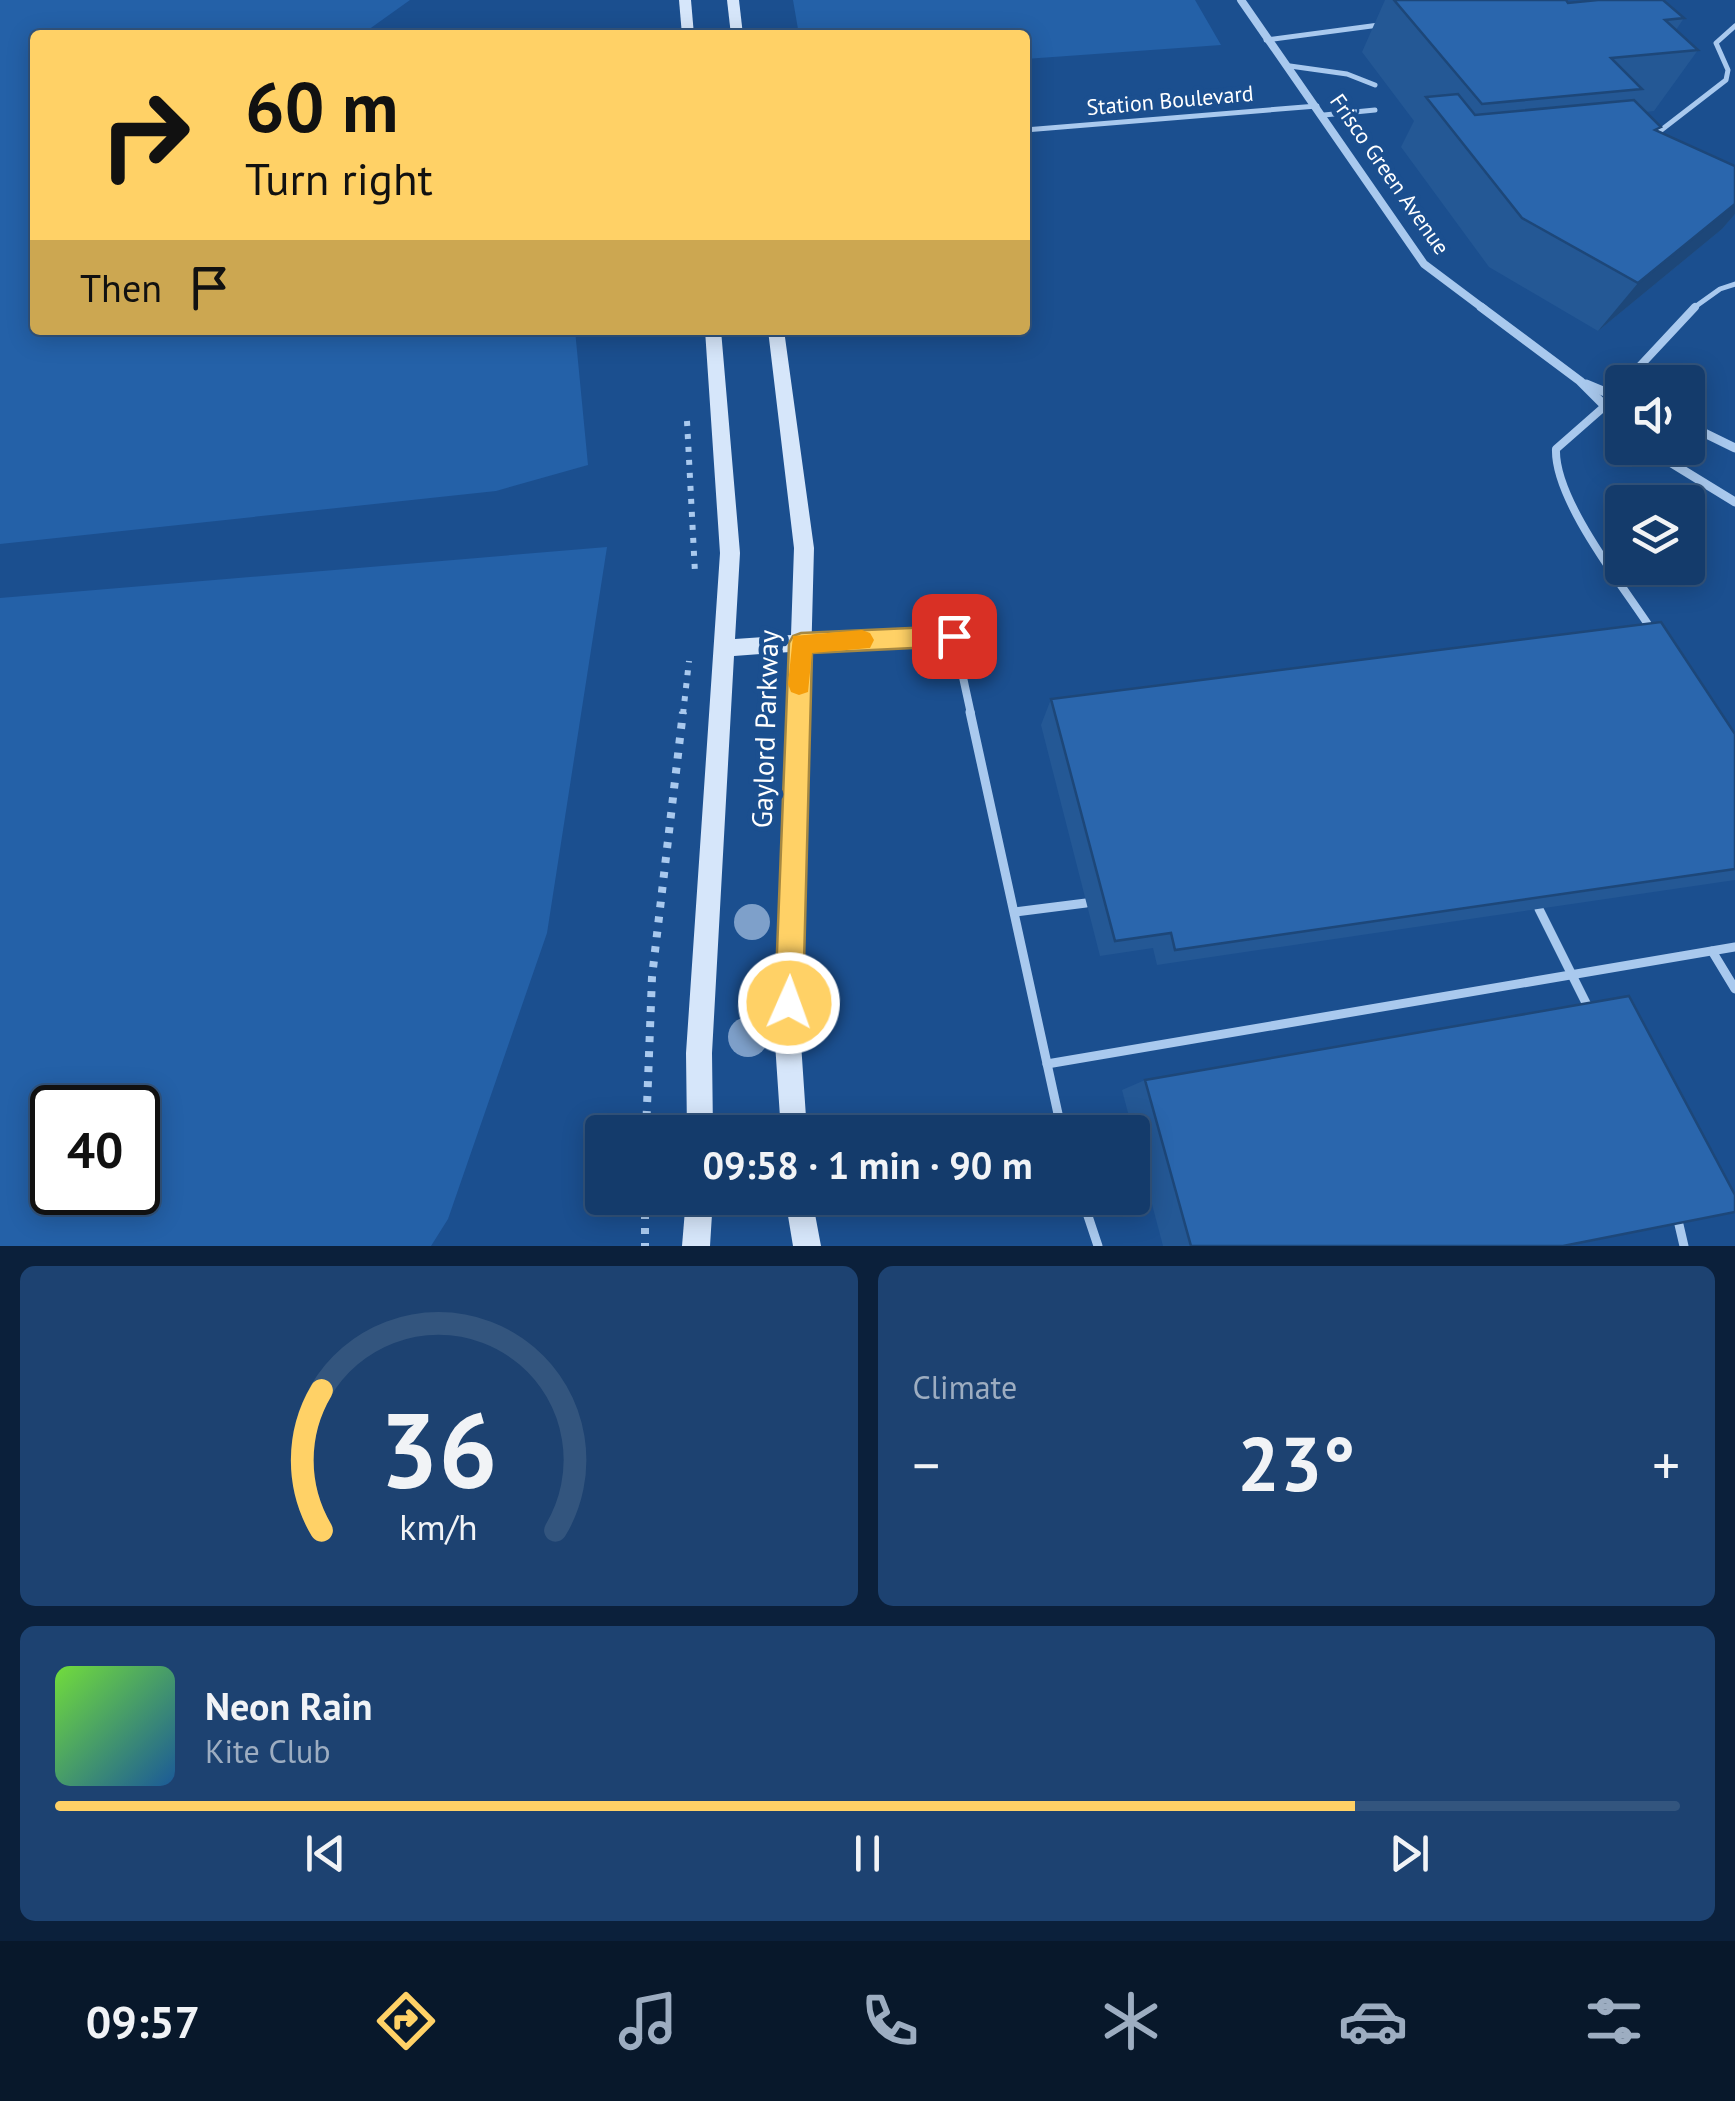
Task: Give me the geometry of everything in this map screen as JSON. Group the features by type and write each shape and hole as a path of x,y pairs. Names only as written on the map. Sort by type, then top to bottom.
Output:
{"street":[{"path":"686,0 688,30"},
{"path":"733,0 736,30"},
{"name":"Frisco Green Avenue","path":"1241,0 1424,264 1580,382 1605,406"},
{"name":"Gaylord Parkway","path":"700,1115 699,1054 730,553 713,335"},
{"name":"Gaylord Parkway","path":"777,335 804,548 788,1043 793,1115"},
{"name":"Frisco Green Avenue","path":"1580,382 1605,392"},
{"path":"1705,433 1735,448"},
{"path":"1675,465 1735,502"},
{"path":"726,648 801,643"},
{"path":"696,1246 699,1215"},
{"path":"801,1215 806,1246"}],"lane":[{"path":"1266,40 1394,23"},
{"path":"1652,154 1660,131 1726,80 1728,70 1716,43 1735,26"},
{"path":"1290,66 1347,74 1375,85"},
{"name":"Station Boulevard","path":"1030,130 1317,106"},
{"path":"1324,115 1375,110"},
{"path":"1641,365 1696,305 1725,285 1735,284"},
{"path":"1605,406 1556,448 1555,470 1573,508 1662,645"},
{"path":"801,643 954,636 1058,1115"},
{"path":"1015,912 1086,902"},
{"path":"1539,909 1597,1024"},
{"path":"1047,1064 1735,948"},
{"path":"1712,951 1735,989"},
{"path":"1676,1210 1684,1246"},
{"path":"1088,1215 1098,1246"}],"path":[{"path":"686,407 696,585"},
{"path":"647,1115 652,977 690,643"},
{"path":"644,1246 645,1215"}],"shaded area":[{"path":"0,0 410,0 368,30 30,30 30,335 575,335 588,465 496,491 0,544"},
{"path":"793,0 1195,0 1221,45 1030,59 1030,30 798,30"},
{"path":"607,547 547,933 448,1219 431,1246 0,1246 0,598"}],"building":[{"path":"1394,0 1663,0 1684,18 1665,20 1698,50 1611,58 1642,89 1482,104"},
{"path":"1458,94 1475,115 1634,100 1661,127 1655,130 1735,166 1735,204 1638,283 1522,218 1426,97"},
{"path":"1661,622 1735,734 1735,869 1175,950 1171,933 1115,941 1051,699"},
{"path":"1629,996 1735,1195 1735,1212 1563,1246 1191,1246 1145,1080"}],"slow traffic":[{"path":"799,684 801,643 862,640"}],"route":[{"path":"789,1003 801,643 954,636"}]}
